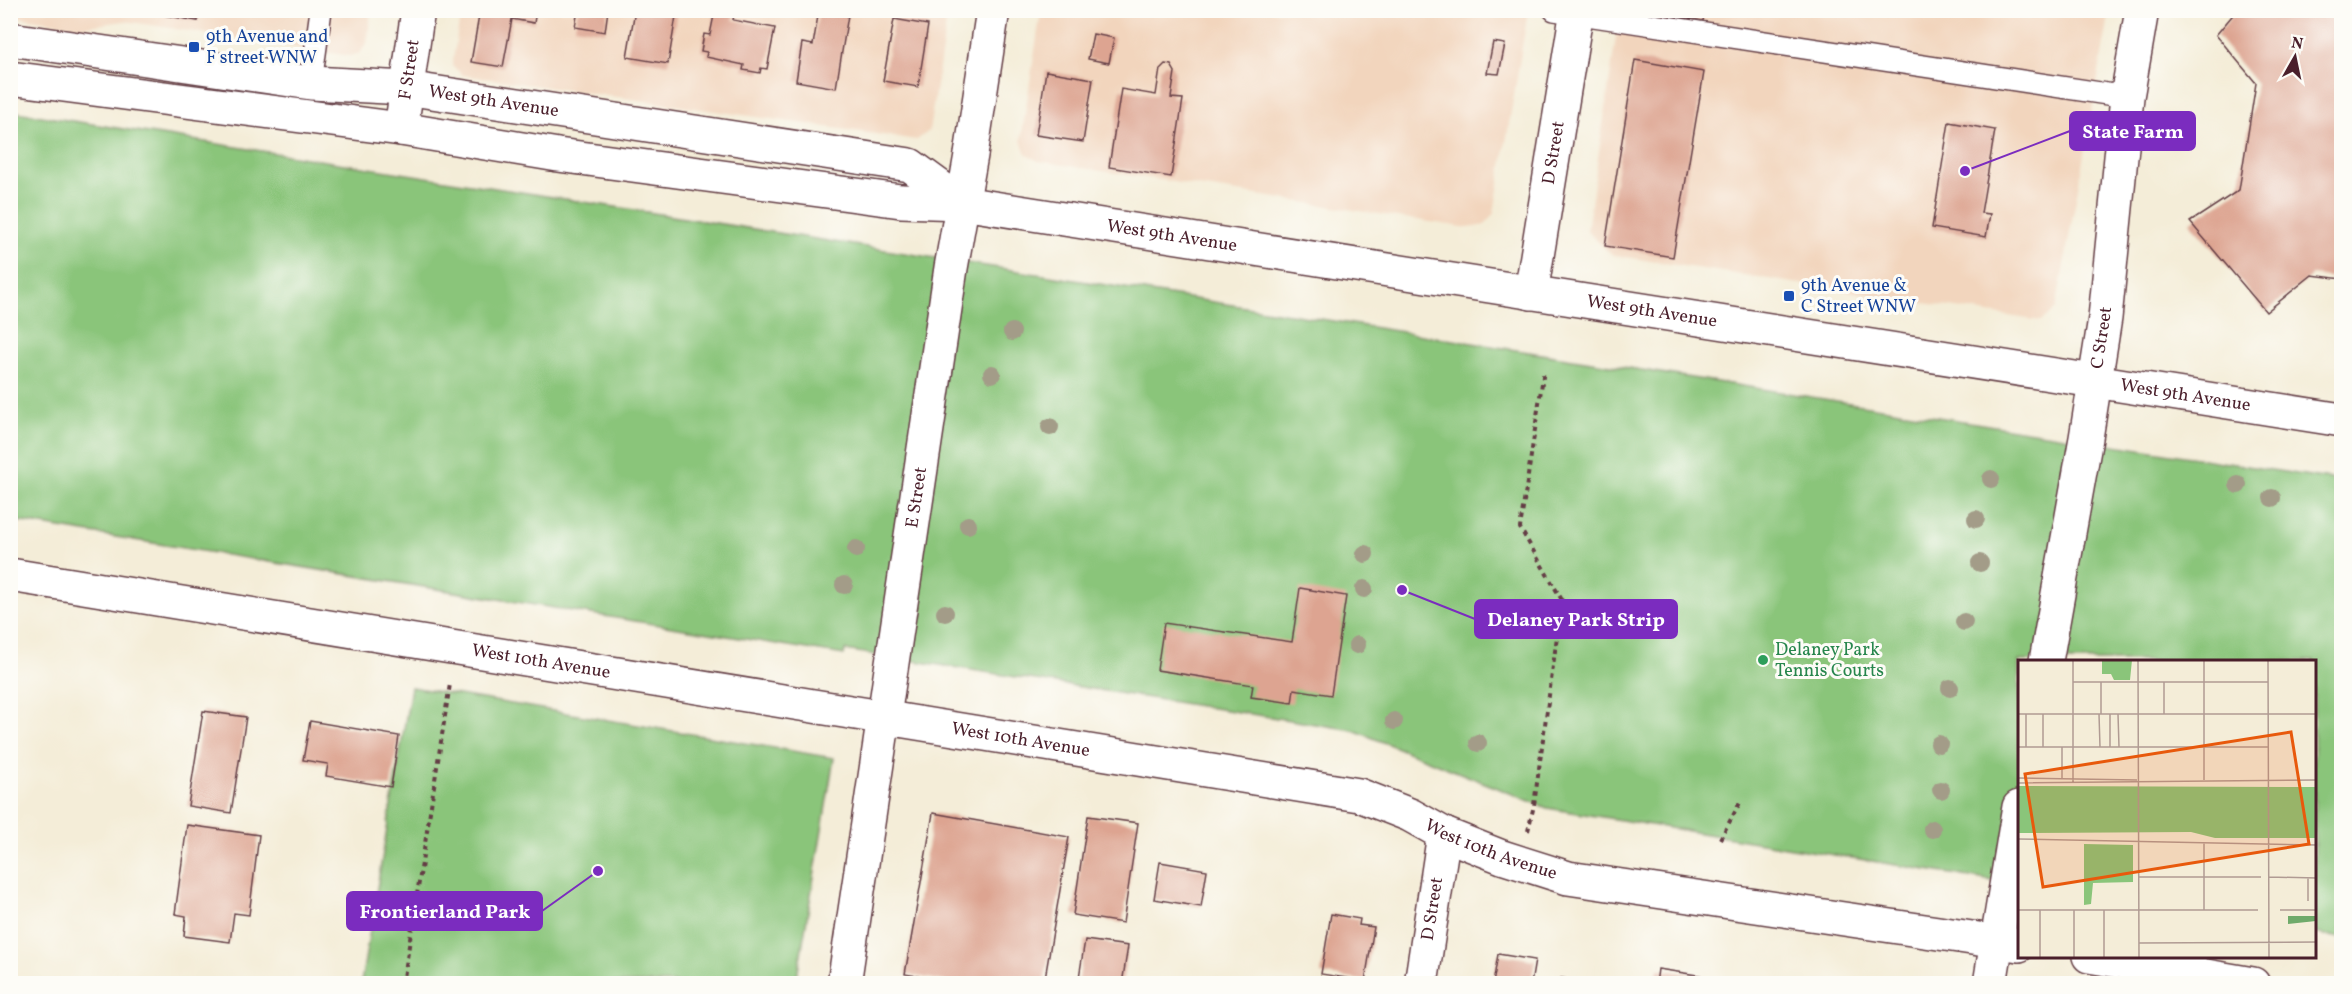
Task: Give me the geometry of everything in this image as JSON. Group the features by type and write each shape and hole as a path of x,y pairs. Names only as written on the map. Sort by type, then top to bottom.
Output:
{"street":[{"name":"F Street","path":"401,129 418,10"},
{"name":"E Street","path":"844,984 883,716 993,10"},
{"name":"C Street","path":"2046,660 2105,318 2127,97 2142,10"},
{"name":"D Street","path":"1531,293 1569,12"},
{"name":"West 9th Avenue","path":"10,39 311,83 406,88 910,165 962,203"},
{"name":"West 9th Avenue","path":"10,78 401,129 558,155 901,201 962,203 2342,420"},
{"name":"West 10th Avenue","path":"10,575 1359,795 1410,815 1444,834 1568,879 2007,943"},
{"path":"1990,984 2007,943 2018,818"},
{"name":"D Street","path":"1421,984 1444,834"},
{"path":"2095,958 2253,984"}],"lane":[{"path":"311,83 321,10"},
{"path":"1569,12 2127,97"}],"path":[{"path":"1519,863 1534,805 1562,600 1520,528 1544,370"},
{"path":"403,984 450,684"},
{"path":"1720,839 1741,801"}],"shaded area":[{"path":"10,11 371,11 367,43 360,53 350,56 125,21 81,27 11,16"},
{"path":"461,11 948,11 929,131 917,140 463,75 452,66"},
{"path":"1041,11 1528,11 1494,213 1485,225 1469,228 1038,161 1026,154 1021,140"},
{"path":"1620,11 2110,11 2056,309 2041,321 1612,255 1587,231"}],"green space":[{"path":"10,111 2341,481 2341,938 2316,933 2316,660 2018,660 2018,885 1547,808 1353,730 845,650 844,655 11,520"},
{"path":"411,687 834,758 796,983 361,983"}],"building":[{"path":"135,10 199,10 198,21"},
{"path":"480,10 536,10 534,23 512,19 503,67 471,62"},
{"path":"578,10 608,10 605,32 575,27"},
{"path":"635,10 677,10 668,64 627,57"},
{"path":"715,10 735,10 733,20 775,28 767,69 761,68 760,73 743,70 744,65 706,57 707,52 701,51 704,34 710,35"},
{"path":"819,10 848,15 836,88 796,81 802,43 813,45"},
{"path":"1645,10 1705,10 1703,21"},
{"path":"2237,10 2342,10 2342,279 2312,275 2266,312 2190,222 2239,190 2256,83 2216,35"},
{"path":"894,19 928,25 918,87 883,81"},
{"path":"1093,34 1114,38 1109,63 1088,59"},
{"path":"1493,42 1505,44 1499,74 1487,73"},
{"path":"1635,60 1704,72 1673,257 1605,246"},
{"path":"1165,64 1171,65 1175,72 1171,98 1183,99 1171,177 1109,167 1121,89 1156,95 1160,69"},
{"path":"1046,71 1093,79 1083,142 1036,135"},
{"path":"1949,122 1995,130 1981,213 1990,214 1986,237 1932,228"},
{"path":"1300,588 1346,596 1331,695 1294,689 1292,703 1251,697 1253,685 1157,670 1164,623 1292,642"},
{"path":"203,711 246,717 231,813 188,806"},
{"path":"310,721 399,736 391,787 326,776 328,764 303,760"},
{"path":"933,813 1069,837 1044,984 959,984 905,974"},
{"path":"1088,816 1138,823 1123,923 1073,915"},
{"path":"187,825 259,835 249,915 234,913 230,942 184,936 186,916 175,914"},
{"path":"1160,862 1207,870 1201,907 1154,899"},
{"path":"1331,914 1360,919 1359,925 1374,927 1365,981 1321,974"},
{"path":"1085,940 1128,946 1122,984 1078,984"},
{"path":"1498,954 1535,960 1531,984 1493,984"},
{"path":"1658,969 1703,976 1702,984 1656,984"},
{"path":"1561,978 1588,982 1588,984 1560,984"}],"place":[{"name":"9th Avenue and F street WNW","path":"194,47"},
{"name":"State Farm","path":"1965,171"},
{"name":"9th Avenue & C Street WNW","path":"1789,296"},
{"name":"Delaney Park Strip","path":"1402,590"},
{"name":"Delaney Park Tennis Courts","path":"1763,660"},
{"name":"Frontierland Park","path":"598,871"}]}
